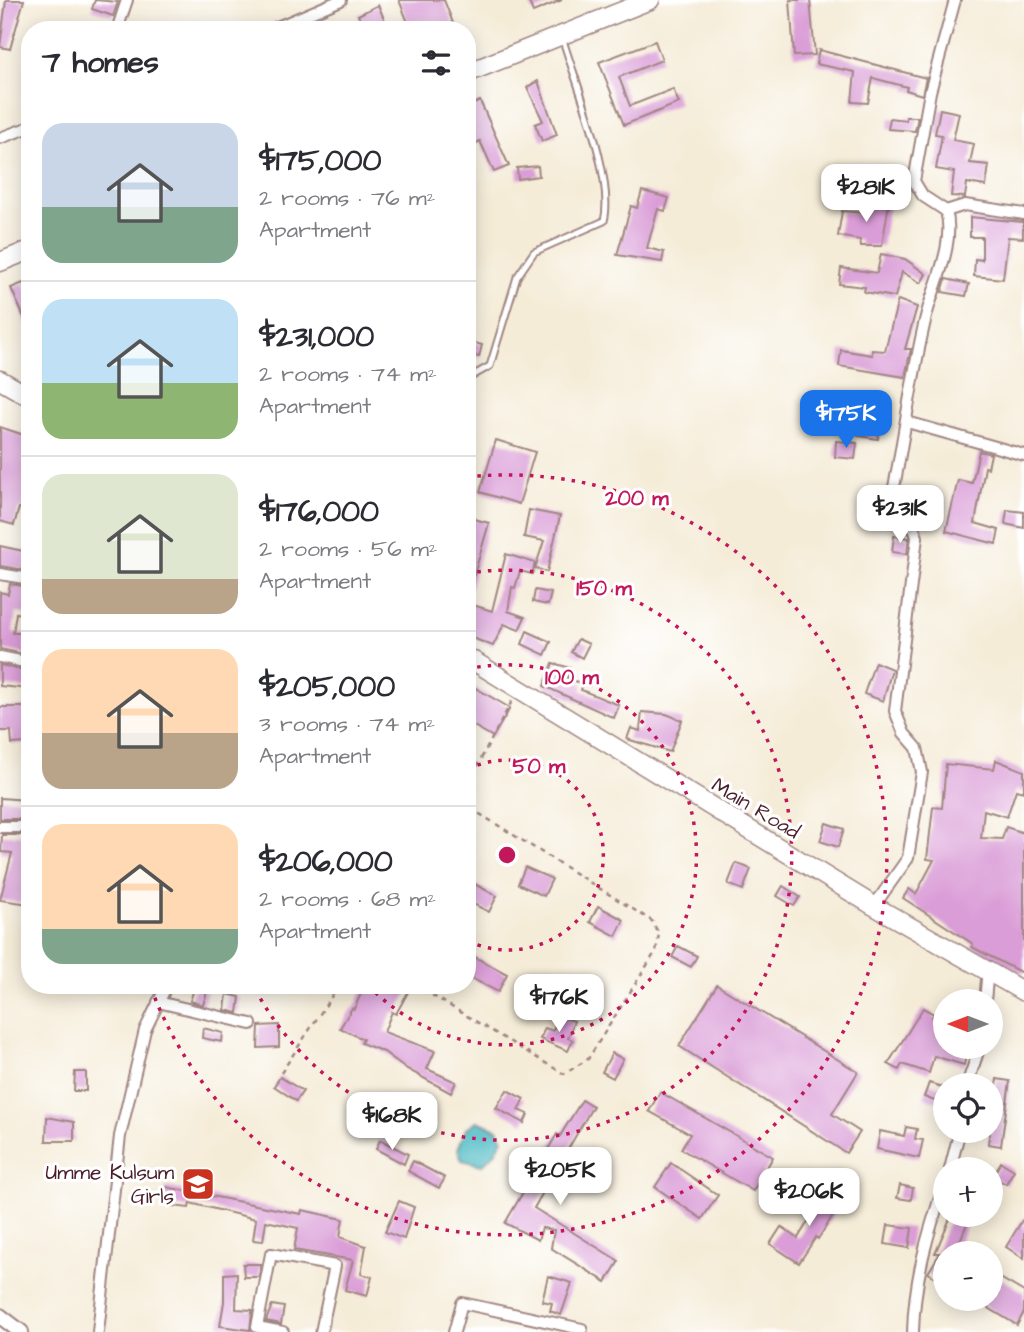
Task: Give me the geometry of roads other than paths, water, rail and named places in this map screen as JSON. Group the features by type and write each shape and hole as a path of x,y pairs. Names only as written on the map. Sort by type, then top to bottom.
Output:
{"main road":[{"path":"476,69 650,0"},
{"path":"0,262 21,254"},
{"path":"0,380 21,392"},
{"name":"Main Road","path":"476,663 874,906 1024,992"}],"street":[{"path":"120,21 127,0"},
{"path":"291,21 341,0"},
{"path":"874,906 908,858 922,772 917,748 904,733 895,711 917,537 915,527 896,508 892,498 925,322 949,222 946,211 923,196 914,181 930,92 955,0"},
{"path":"0,138 21,130"},
{"path":"946,211 965,205 1024,214"},
{"path":"907,422 1024,455"},
{"path":"0,574 21,578"},
{"path":"0,657 21,661"},
{"path":"0,827 21,827"},
{"path":"986,989 988,970"},
{"path":"98,1332 120,1136 145,1030 162,994"},
{"path":"158,1002 251,1024"},
{"path":"913,1332 914,1307 927,1234 933,1217"},
{"path":"283,1332 257,1327 271,1254 335,1266 321,1332"},
{"path":"454,1332 462,1303 583,1329"},
{"path":"0,1316 21,1332"}],"lane":[{"path":"476,374 490,366 517,277 534,252 604,221 607,209 597,148 561,35"}],"water":[{"path":"477,1121 497,1129 503,1139 494,1154 482,1165 462,1160 458,1149 466,1129"}],"place":[{"name":"Umme Kulsum Girls","path":"198,1184"}]}
